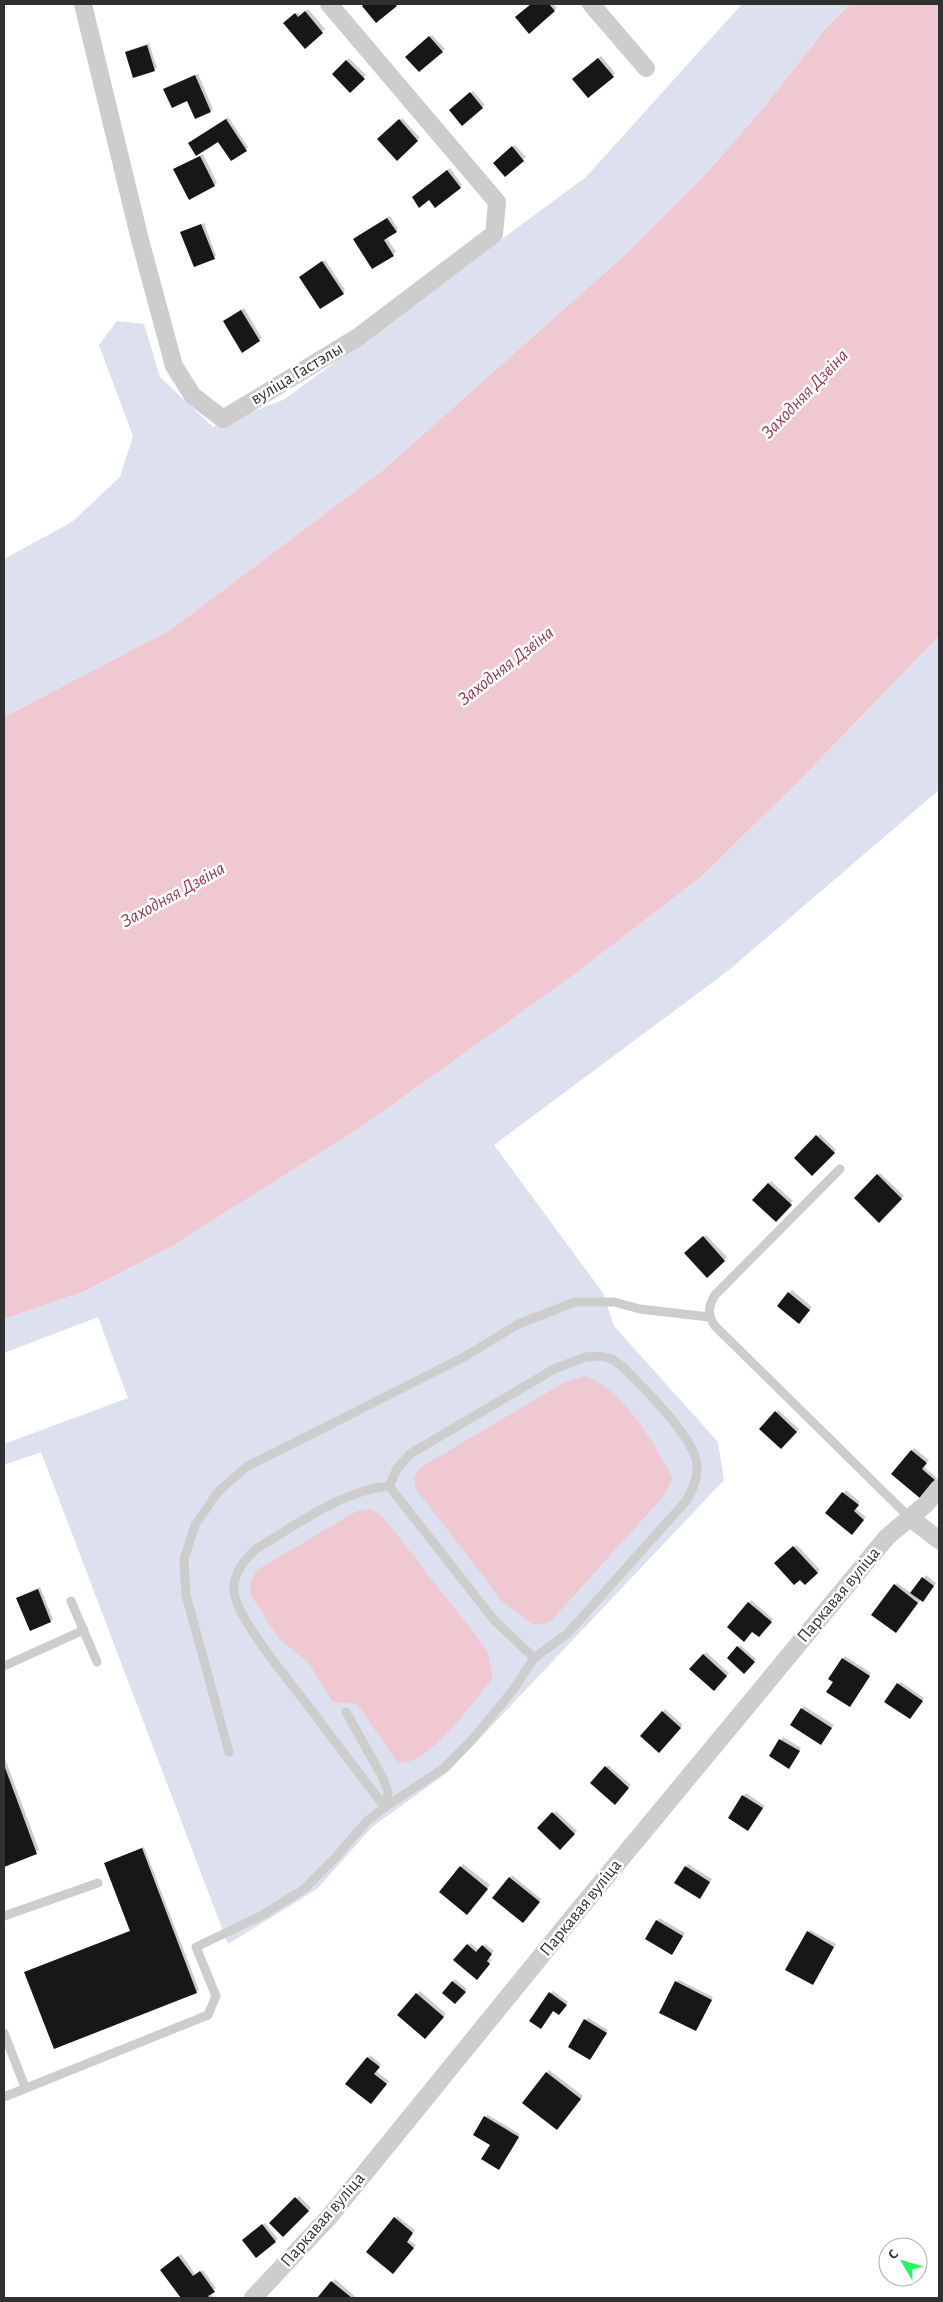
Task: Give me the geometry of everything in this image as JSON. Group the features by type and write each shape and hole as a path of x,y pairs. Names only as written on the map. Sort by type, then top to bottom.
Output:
{"street":[{"name":"вуліца Гастэлы","path":"83,4 140,240 174,366 193,396 223,418 358,337 494,234 497,202 329,4"},
{"path":"591,4 646,68"},
{"name":"Паркавая вуліца","path":"253,2298 329,2217 572,1918 887,1537 926,1504 939,1488"},
{"path":"909,1517 939,1540"}],"lane":[{"path":"840,1170 715,1295 709,1306 709,1317 715,1326 909,1517"},
{"path":"229,1752 186,1595 184,1568 184,1559 195,1525 218,1492 246,1467 466,1356 518,1324 575,1302 614,1302 640,1309 709,1317"},
{"path":"4,2096 208,2016 216,1996 196,1947 261,1916 304,1888 335,1858 367,1821 444,1768 471,1741 512,1690 534,1658 567,1634 686,1502 695,1485 697,1466 694,1450 684,1436 623,1367 600,1356 585,1357 554,1370 410,1454 397,1468 389,1486"},
{"path":"389,1486 494,1620 534,1658"},
{"path":"385,1807 270,1656 239,1609 234,1592 236,1576 244,1560 256,1548 343,1498 371,1488 389,1486"},
{"path":"71,1601 97,1662"},
{"path":"4,1666 84,1630"},
{"path":"346,1712 383,1778 388,1792 385,1807"},
{"path":"4,1916 98,1882"},
{"path":"4,2033 25,2087"}],"shaded area":[{"path":"742,4 850,4 825,29 769,101 704,176 628,252 383,470 170,630 4,717 4,559 72,522 120,477 133,436 99,345 117,321 144,324 160,377 213,427 285,399 586,177"},
{"path":"939,636 939,790 729,970 494,1145 603,1293 614,1326 718,1442 724,1480 448,1772 372,1827 317,1889 228,1944 41,1452 4,1465 4,1444 128,1398 98,1317 4,1353 4,1319 85,1291 169,1248 361,1127 575,974 702,876 799,781"}],"water":[{"name":"Заходняя Дзвіна","path":"850,4 939,4 939,636 799,781 702,876 575,974 361,1127 169,1248 85,1291 4,1319 4,717 170,630 383,470 628,252 704,176 769,101 825,29"},
{"path":"586,1376 614,1394 626,1406 657,1449 673,1478 661,1499 550,1622 534,1625 503,1602 416,1489 414,1478 420,1468 563,1383"},
{"path":"371,1509 383,1517 487,1650 493,1678 463,1716 437,1743 424,1754 410,1761 398,1763 357,1704 333,1702 308,1662 279,1639 250,1594 251,1582 257,1570 357,1511"}],"building":[{"path":"364,4 395,4 397,6 376,23 362,6"},
{"path":"531,4 549,4 555,11 529,34 515,17"},
{"path":"305,11 323,33 305,49 283,23 295,13 298,17"},
{"path":"429,36 443,52 419,72 405,57"},
{"path":"147,45 155,71 133,78 125,52"},
{"path":"598,58 614,77 588,98 572,79"},
{"path":"346,60 365,79 350,93 332,74"},
{"path":"195,75 211,112 195,119 187,101 172,108 163,89"},
{"path":"470,92 483,108 462,126 449,110"},
{"path":"226,119 247,151 231,161 218,142 196,156 188,143"},
{"path":"399,119 418,141 397,161 377,139"},
{"path":"512,146 524,161 505,177 493,163"},
{"path":"200,156 215,186 189,200 173,169"},
{"path":"447,170 461,188 435,208 429,200 419,208 412,197"},
{"path":"387,218 397,232 384,240 394,256 372,269 353,239"},
{"path":"201,224 215,259 194,267 180,232"},
{"path":"322,261 344,294 320,309 299,277"},
{"path":"241,310 260,341 242,353 223,321"},
{"path":"816,1135 835,1153 812,1176 794,1158"},
{"path":"877,1174 902,1199 879,1223 854,1198"},
{"path":"768,1183 792,1205 776,1222 752,1200"},
{"path":"703,1236 725,1261 707,1278 684,1253"},
{"path":"788,1292 810,1310 799,1324 777,1306"},
{"path":"775,1411 797,1432 781,1449 759,1429"},
{"path":"911,1450 927,1463 922,1469 936,1481 921,1499 891,1474"},
{"path":"842,1492 859,1505 854,1511 864,1520 852,1535 825,1513"},
{"path":"793,1546 818,1573 805,1585 800,1580 794,1585 774,1563"},
{"path":"922,1577 934,1586 923,1602 910,1593"},
{"path":"894,1584 918,1603 896,1633 871,1615"},
{"path":"38,1589 51,1622 30,1631 16,1598"},
{"path":"748,1602 772,1622 759,1637 752,1632 744,1642 727,1627"},
{"path":"737,1646 755,1662 744,1674 727,1658"},
{"path":"703,1654 727,1676 714,1691 689,1669"},
{"path":"842,1658 870,1676 850,1707 826,1692 833,1682 828,1679"},
{"path":"897,1683 923,1701 910,1719 884,1702"},
{"path":"801,1708 832,1728 821,1745 790,1725"},
{"path":"662,1711 681,1728 659,1753 640,1736"},
{"path":"779,1739 800,1751 789,1769 769,1756"},
{"path":"4,1765 37,1854 4,1867"},
{"path":"605,1766 629,1788 615,1805 590,1783"},
{"path":"742,1795 763,1808 748,1831 728,1818"},
{"path":"552,1812 575,1834 560,1850 537,1828"},
{"path":"142,1848 197,1993 54,2049 24,1972 130,1931 104,1863"},
{"path":"460,1866 488,1889 467,1915 439,1892"},
{"path":"685,1866 710,1882 700,1899 674,1883"},
{"path":"509,1877 540,1902 523,1923 492,1898"},
{"path":"656,1920 683,1936 672,1955 645,1939"},
{"path":"807,1931 834,1947 813,1985 785,1970"},
{"path":"467,1944 476,1952 482,1945 492,1954 487,1961 490,1964 477,1980 453,1960"},
{"path":"452,1981 466,1992 455,2004 442,1993"},
{"path":"675,1981 712,2000 696,2031 659,2013"},
{"path":"549,1992 567,2005 559,2015 553,2011 541,2029 529,2021"},
{"path":"416,1993 444,2017 425,2039 397,2015"},
{"path":"584,2019 607,2033 590,2060 568,2047"},
{"path":"367,2057 380,2067 374,2074 387,2084 371,2104 345,2084"},
{"path":"546,2072 581,2099 557,2130 522,2103"},
{"path":"484,2116 519,2137 499,2170 481,2159 490,2145 473,2135"},
{"path":"295,2197 309,2211 283,2237 269,2223"},
{"path":"394,2217 413,2233 407,2242 414,2248 393,2274 366,2252"},
{"path":"262,2224 276,2242 256,2258 242,2240"},
{"path":"178,2256 193,2276 200,2271 215,2292 208,2296 210,2298 181,2298 160,2270"},
{"path":"331,2281 352,2298 317,2298"}]}
